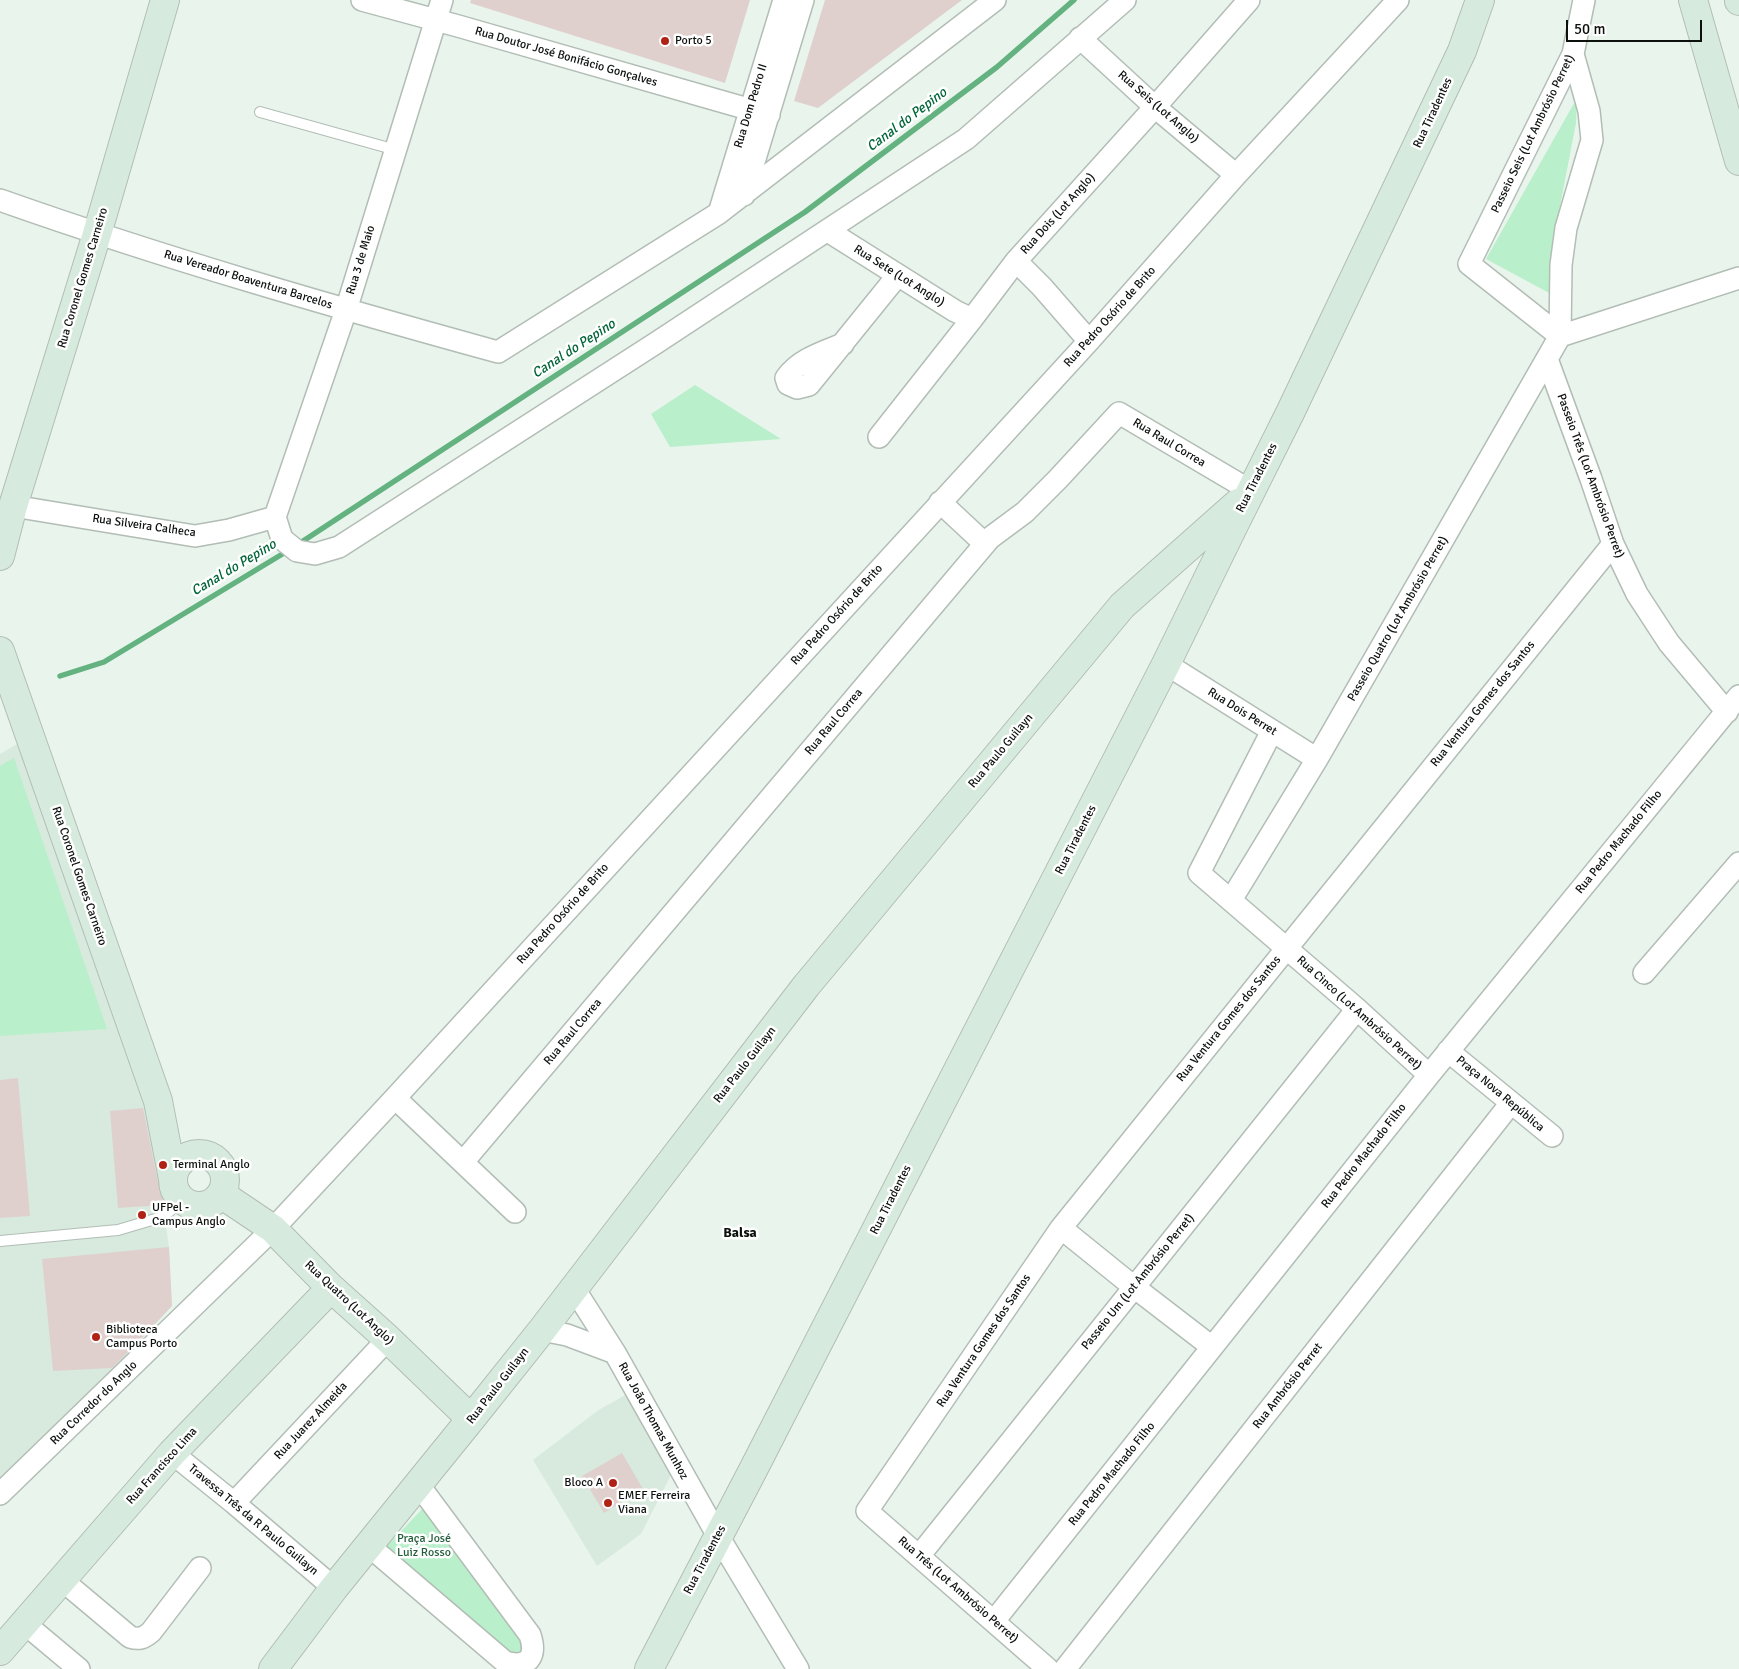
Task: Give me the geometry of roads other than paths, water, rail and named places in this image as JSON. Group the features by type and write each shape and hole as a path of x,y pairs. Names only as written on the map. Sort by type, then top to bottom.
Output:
{"street":[{"name":"Rua Coronel Gomes Carneiro","path":"0,556 6,503 97,234 165,0"},
{"name":"Rua Doutor José Bonifácio Gonçalves","path":"362,0 439,10 759,112"},
{"name":"Rua Dom Pedro II","path":"744,195 759,112 784,0"},
{"name":"Rua Dom Pedro II","path":"719,213 803,0"},
{"path":"719,213 995,0"},
{"path":"274,518 289,545 315,554 339,547 828,231 966,139 1125,0"},
{"name":"Rua Dois (Lot Anglo)","path":"879,437 1016,261 1249,0"},
{"name":"Rua Pedro Osório de Brito","path":"273,1228 395,1098 1089,341 1236,175 1398,0"},
{"name":"Rua Tiradentes","path":"648,1669 752,1472 1166,664 1290,413 1458,60 1480,0"},
{"name":"Passeio Seis (Lot Ambrósio Perret)","path":"1560,336 1469,264 1573,54 1584,0"},
{"path":"1693,0 1731,103 1739,161"},
{"name":"Rua 3 de Maio","path":"274,518 346,310 439,10"},
{"name":"Rua Seis (Lot Anglo)","path":"1080,38 1155,107 1236,175"},
{"path":"1573,54 1589,111 1592,140 1565,237 1560,265 1560,336 1739,278"},
{"name":"Rua Vereador Boaventura Barcelos","path":"0,200 97,234 346,310 498,352 719,213"},
{"name":"Rua Sete (Lot Anglo)","path":"828,231 955,311 972,319"},
{"path":"1016,261 1042,287 1089,341"},
{"path":"842,344 898,275"},
{"name":"Passeio Quatro (Lot Ambrósio Perret)","path":"1231,900 1317,760 1560,336"},
{"name":"Passeio Três (Lot Ambrósio Perret)","path":"1547,359 1592,479 1613,544 1638,594 1669,643 1733,704"},
{"name":"Rua Raul Correa","path":"463,1162 990,538 1025,512 1119,413 1251,491"},
{"name":"Rua Paulo Guilayn","path":"274,1669 334,1588 542,1330 806,986 1122,606 1251,491"},
{"path":"940,502 985,544"},
{"name":"Rua Silveira Calheca","path":"6,503 195,536 230,530 274,518"},
{"name":"Rua Ventura Gomes dos Santos","path":"867,1511 1061,1228 1613,544"},
{"name":"Rua Coronel Gomes Carneiro","path":"0,651 158,1101 178,1190"},
{"name":"Rua Dois Perret","path":"1166,664 1317,760"},
{"name":"Rua Pedro Machado Filho","path":"994,1621 1448,1051 1733,704"},
{"name":"Rua Cinco (Lot Ambrósio Perret)","path":"1272,731 1199,873 1357,1008 1429,1075"},
{"path":"1644,973 1739,863"},
{"name":"Passeio Um (Lot Ambrósio Perret)","path":"919,1556 1357,1008"},
{"name":"Praça Nova República","path":"1448,1051 1552,1136"},
{"path":"395,1098 515,1212"},
{"name":"Rua Coronel Gomes Carneiro","path":"158,1101 186,1142 198,1154"},
{"name":"Rua Ambrósio Perret","path":"1065,1669 1511,1103"},
{"path":"198,1154 213,1158 219,1164 223,1170 224,1187 215,1201 208,1205 199,1206 191,1205 178,1190 174,1172 183,1159 198,1154"},
{"name":"Rua Quatro (Lot Anglo)","path":"221,1194 273,1228 331,1288 388,1339 471,1419"},
{"name":"Rua Corredor do Anglo","path":"0,1494 273,1228"},
{"path":"1061,1228 1212,1348"},
{"name":"Rua João Thomas Munhoz","path":"574,1287 615,1353 718,1536 798,1669"},
{"name":"Rua Francisco Lima","path":"0,1651 172,1453 331,1288"},
{"name":"Rua João Thomas Munhoz","path":"542,1330 567,1336 615,1353"},
{"name":"Rua Juarez Almeida","path":"234,1503 388,1339"},
{"name":"Travessa Três da R Paulo Guilayn","path":"172,1453 334,1588"},
{"path":"368,1545 505,1662 515,1667 524,1665 533,1655 533,1644 530,1635 418,1484"},
{"name":"Rua Três (Lot Ambrósio Perret)","path":"867,1511 1048,1669"},
{"path":"62,1580 130,1637 137,1640 151,1632 200,1568"},
{"path":"24,1623 79,1669"}],"lane":[{"path":"260,112 396,150"},
{"path":"0,1241 118,1230 162,1217 178,1190"}],"waterway":[{"name":"Canal do Pepino","path":"297,545 805,212 997,67 1074,0"},
{"name":"Canal do Pepino","path":"60,676 104,662 289,550"}],"place":[{"name":"Porto 5","path":"665,41"},
{"name":"Terminal Anglo","path":"163,1165"},
{"name":"UFPel - Campus Anglo","path":"142,1215"},
{"name":"Biblioteca Campus Porto","path":"96,1337"},
{"name":"Bloco A","path":"613,1483"},
{"name":"EMEF Ferreira Viana","path":"608,1503"}],"district":[{"name":"Balsa","path":"740,1233"}],"park label":[{"name":"Praça José Luiz Rosso","path":"424,1546"}]}
